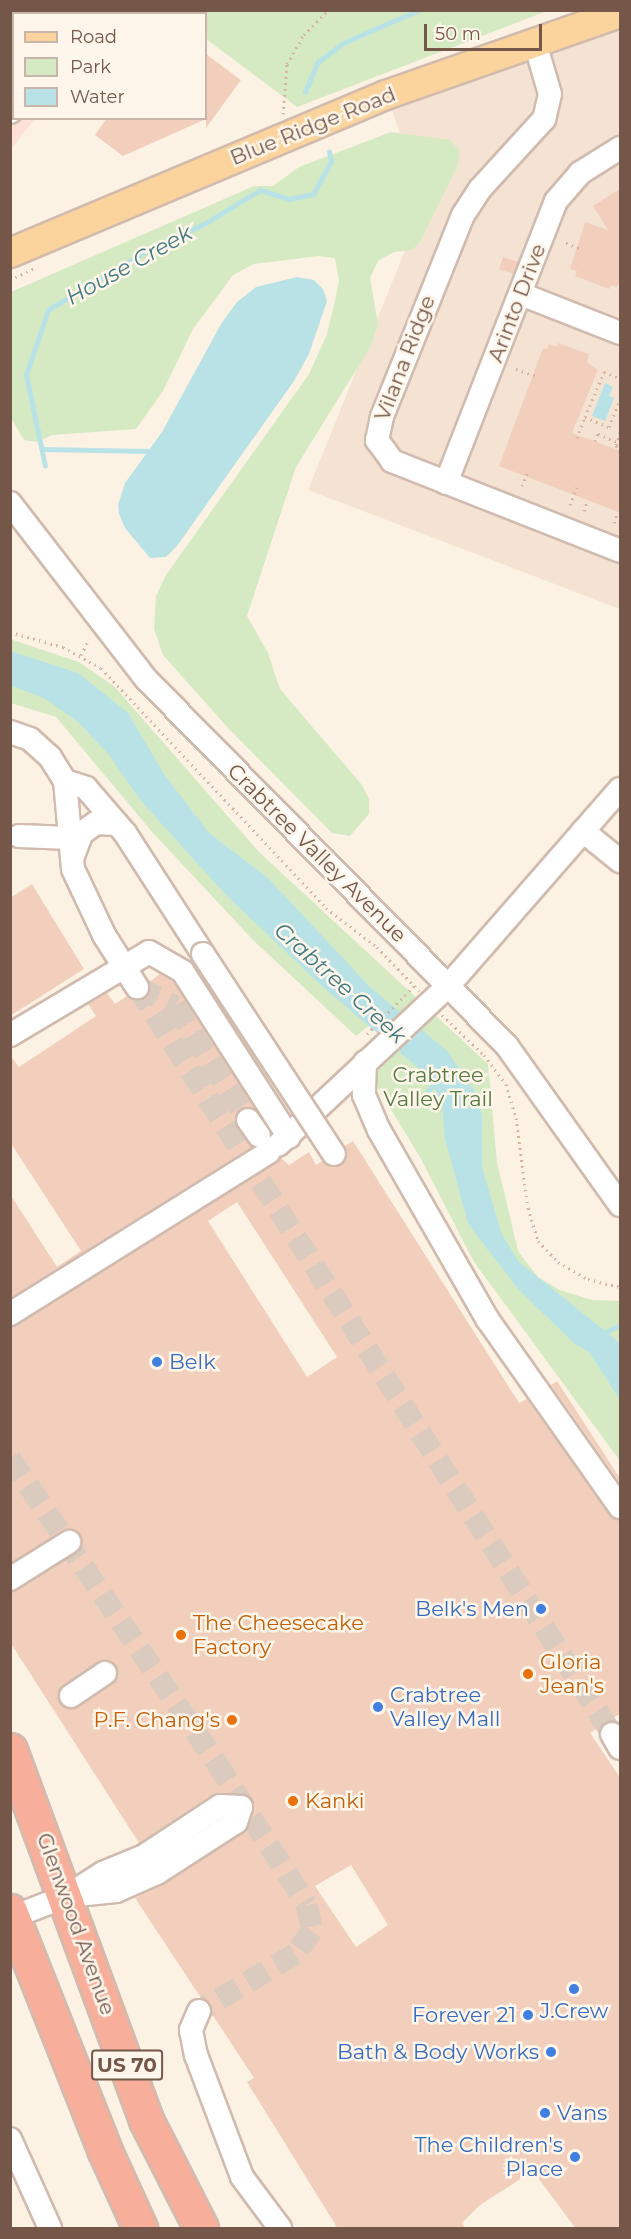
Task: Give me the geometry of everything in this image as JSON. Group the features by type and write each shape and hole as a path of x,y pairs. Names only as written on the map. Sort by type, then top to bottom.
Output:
{"highway":[{"name":"Glenwood Avenue","path":"10,1750 66,1896 146,2120 201,2229"},
{"name":"US 70","path":"11,1916 104,2149 140,2229"}],"main road":[{"name":"Blue Ridge Road","path":"10,253 386,95 621,13"}],"street":[{"name":"Vilana Ridge","path":"535,43 550,94 544,119 480,189 463,215 378,430 379,447 387,458 621,551"},
{"name":"Arinto Drive","path":"446,483 561,193 580,173 621,148"},
{"path":"521,294 621,333"},
{"name":"Crabtree Valley Avenue","path":"10,503 147,680 507,1046 621,1205"},
{"path":"10,732 30,739 51,757 65,781 72,848 85,900 137,987"},
{"path":"65,781 86,788 117,824 333,1154"},
{"path":"10,1314 269,1138 430,1012 449,985 621,789"},
{"path":"72,848 82,833 96,823 117,824"},
{"path":"583,831 621,861"},
{"path":"19,836 72,848"},
{"path":"10,1035 123,965 149,952 183,972 269,1138"},
{"path":"365,1062 364,1095 378,1130 488,1320 621,1508"},
{"path":"10,1579 69,1542"},
{"path":"72,1695 105,1674"},
{"path":"11,1916 66,1896 103,1873 144,1856 220,1806 241,1807 236,1822 157,1874 116,1891 66,1896"},
{"path":"199,2011 191,2030 196,2055 242,2177 280,2229"},
{"path":"10,2139 50,2229"}],"path":[{"path":"282,126 287,64 304,35 328,10"},
{"path":"566,243 579,248"},
{"path":"516,369 535,376"},
{"path":"577,438 604,372 621,378"},
{"path":"585,417 609,427 621,400"},
{"path":"620,452 617,442 621,432"},
{"path":"595,441 598,434 617,442"},
{"path":"522,486 528,472"},
{"path":"570,505 577,487"},
{"path":"584,511 587,502"},
{"path":"614,523 618,512"},
{"path":"10,632 63,646 100,668 124,689 167,742 326,908 376,947 414,986 366,1035"},
{"path":"430,1012 484,1055 506,1084 516,1118 528,1208 538,1241 558,1262 588,1279 621,1287"}],"shaded area":[{"path":"11,11 118,11 12,12 12,120 34,120 11,149"},
{"path":"620,13 620,609 308,490 425,201 386,95"}],"green space":[{"path":"168,11 547,11 297,107 207,40 207,12"},
{"path":"391,132 450,140 460,151 457,167 420,242 412,250 394,252 378,261 370,278 378,324 371,346 296,467 247,616 268,653 280,689 362,785 369,799 369,814 350,836 332,833 229,729 163,655 154,629 156,596 166,575 309,374 327,334 334,305 339,281 335,258 319,256 254,264 233,275 193,329 163,391 136,429 53,435 37,442 24,440 11,418 11,292 254,186 273,186 299,167"},
{"name":"Crabtree Valley Trail","path":"10,639 79,662 114,686 259,852 488,1064 497,1162 518,1251 538,1277 560,1290 592,1300 620,1301 620,1461 474,1262 421,1159 372,1078 399,1048 375,1021 356,1036 254,941 153,833 56,717 11,703"}],"water":[{"path":"297,277 314,280 323,289 327,301 309,354 294,381 177,546 166,557 150,558 125,528 119,514 118,505 125,483 162,432 221,324 237,302 256,287"},
{"path":"605,383 613,387 609,396 614,398 605,421 592,416"},
{"name":"Crabtree Creek","path":"10,651 78,673 128,713 164,774 209,833 268,878 370,987 447,1051 477,1095 482,1116 482,1167 502,1235 519,1262 620,1343 620,1400 589,1352 575,1344 519,1290 468,1224 445,1138 442,1104 429,1077 324,988 226,895 141,801 109,755 78,722 44,698 11,686"}],"building":[{"path":"207,55 241,80 206,128 207,120"},
{"path":"106,120 204,120 123,156 95,135"},
{"path":"621,188 621,277 617,287 611,285 609,289 575,276 577,271 570,269 585,222 608,230 593,206"},
{"path":"503,257 518,262 514,274 499,269"},
{"path":"558,343 589,354 587,362 598,370 572,433 621,451 621,513 499,466 543,348 547,349 549,344 557,347"},
{"path":"32,884 84,969 10,1016 10,898"},
{"path":"160,974 173,982 255,1108 241,1109 235,1120 252,1147 10,1298 10,1194 57,1267 81,1251 10,1142 10,1055 19,1067 96,1016 88,1004 107,993 115,1004 127,996 144,999 149,993 149,982"},
{"name":"Crabtree Valley Mall","path":"353,1141 519,1403 527,1399 609,1515 621,1520 621,1713 590,1733 621,1779 621,2229 576,2229 533,2171 480,2205 462,2223 466,2229 338,2229 247,2082 254,2078 212,2014 210,2003 201,1998 135,1898 166,1883 243,1833 254,1811 252,1800 242,1794 213,1794 139,1843 10,1642 10,1592 76,1553 82,1542 76,1530 68,1529 10,1563 10,1327 281,1158 289,1165 309,1152 316,1165 322,1161 335,1167 346,1161 345,1146","holes":["237,1202 337,1357 307,1377 208,1221","103,1660 116,1666 117,1678 113,1684 78,1707 71,1709 60,1704 58,1696 63,1685","351,1865 388,1925 356,1947 315,1886"]},
{"path":"557,1381 621,1480 621,1484 551,1385"}],"waterway":[{"name":"House Creek","path":"305,92 318,62 343,43 419,10"},
{"name":"House Creek","path":"45,466 26,375 48,310 145,252 206,223 260,190 289,199 313,194 331,162 329,152"},
{"path":"42,449 148,451"},
{"path":"422,1099 435,1082"},
{"path":"604,1333 620,1325"}],"tunnel":[{"path":"137,987 612,1734"},
{"path":"138,987 175,1006 248,1120"},
{"path":"10,1458 216,1762 307,1905 312,1931 295,1954 199,2011"}],"place":[{"name":"Belk","path":"157,1362"},
{"name":"Belk's Men","path":"541,1609"},
{"name":"The Cheesecake Factory","path":"181,1635"},
{"name":"Gloria Jean's","path":"528,1674"},
{"name":"Crabtree Valley Mall","path":"378,1707"},
{"name":"P.F. Chang's","path":"232,1720"},
{"name":"Kanki","path":"293,1801"},
{"name":"J.Crew","path":"574,1989"},
{"name":"Forever 21","path":"528,2015"},
{"name":"Bath & Body Works","path":"551,2052"},
{"name":"Vans","path":"545,2113"},
{"name":"The Children's Place","path":"575,2157"}]}
